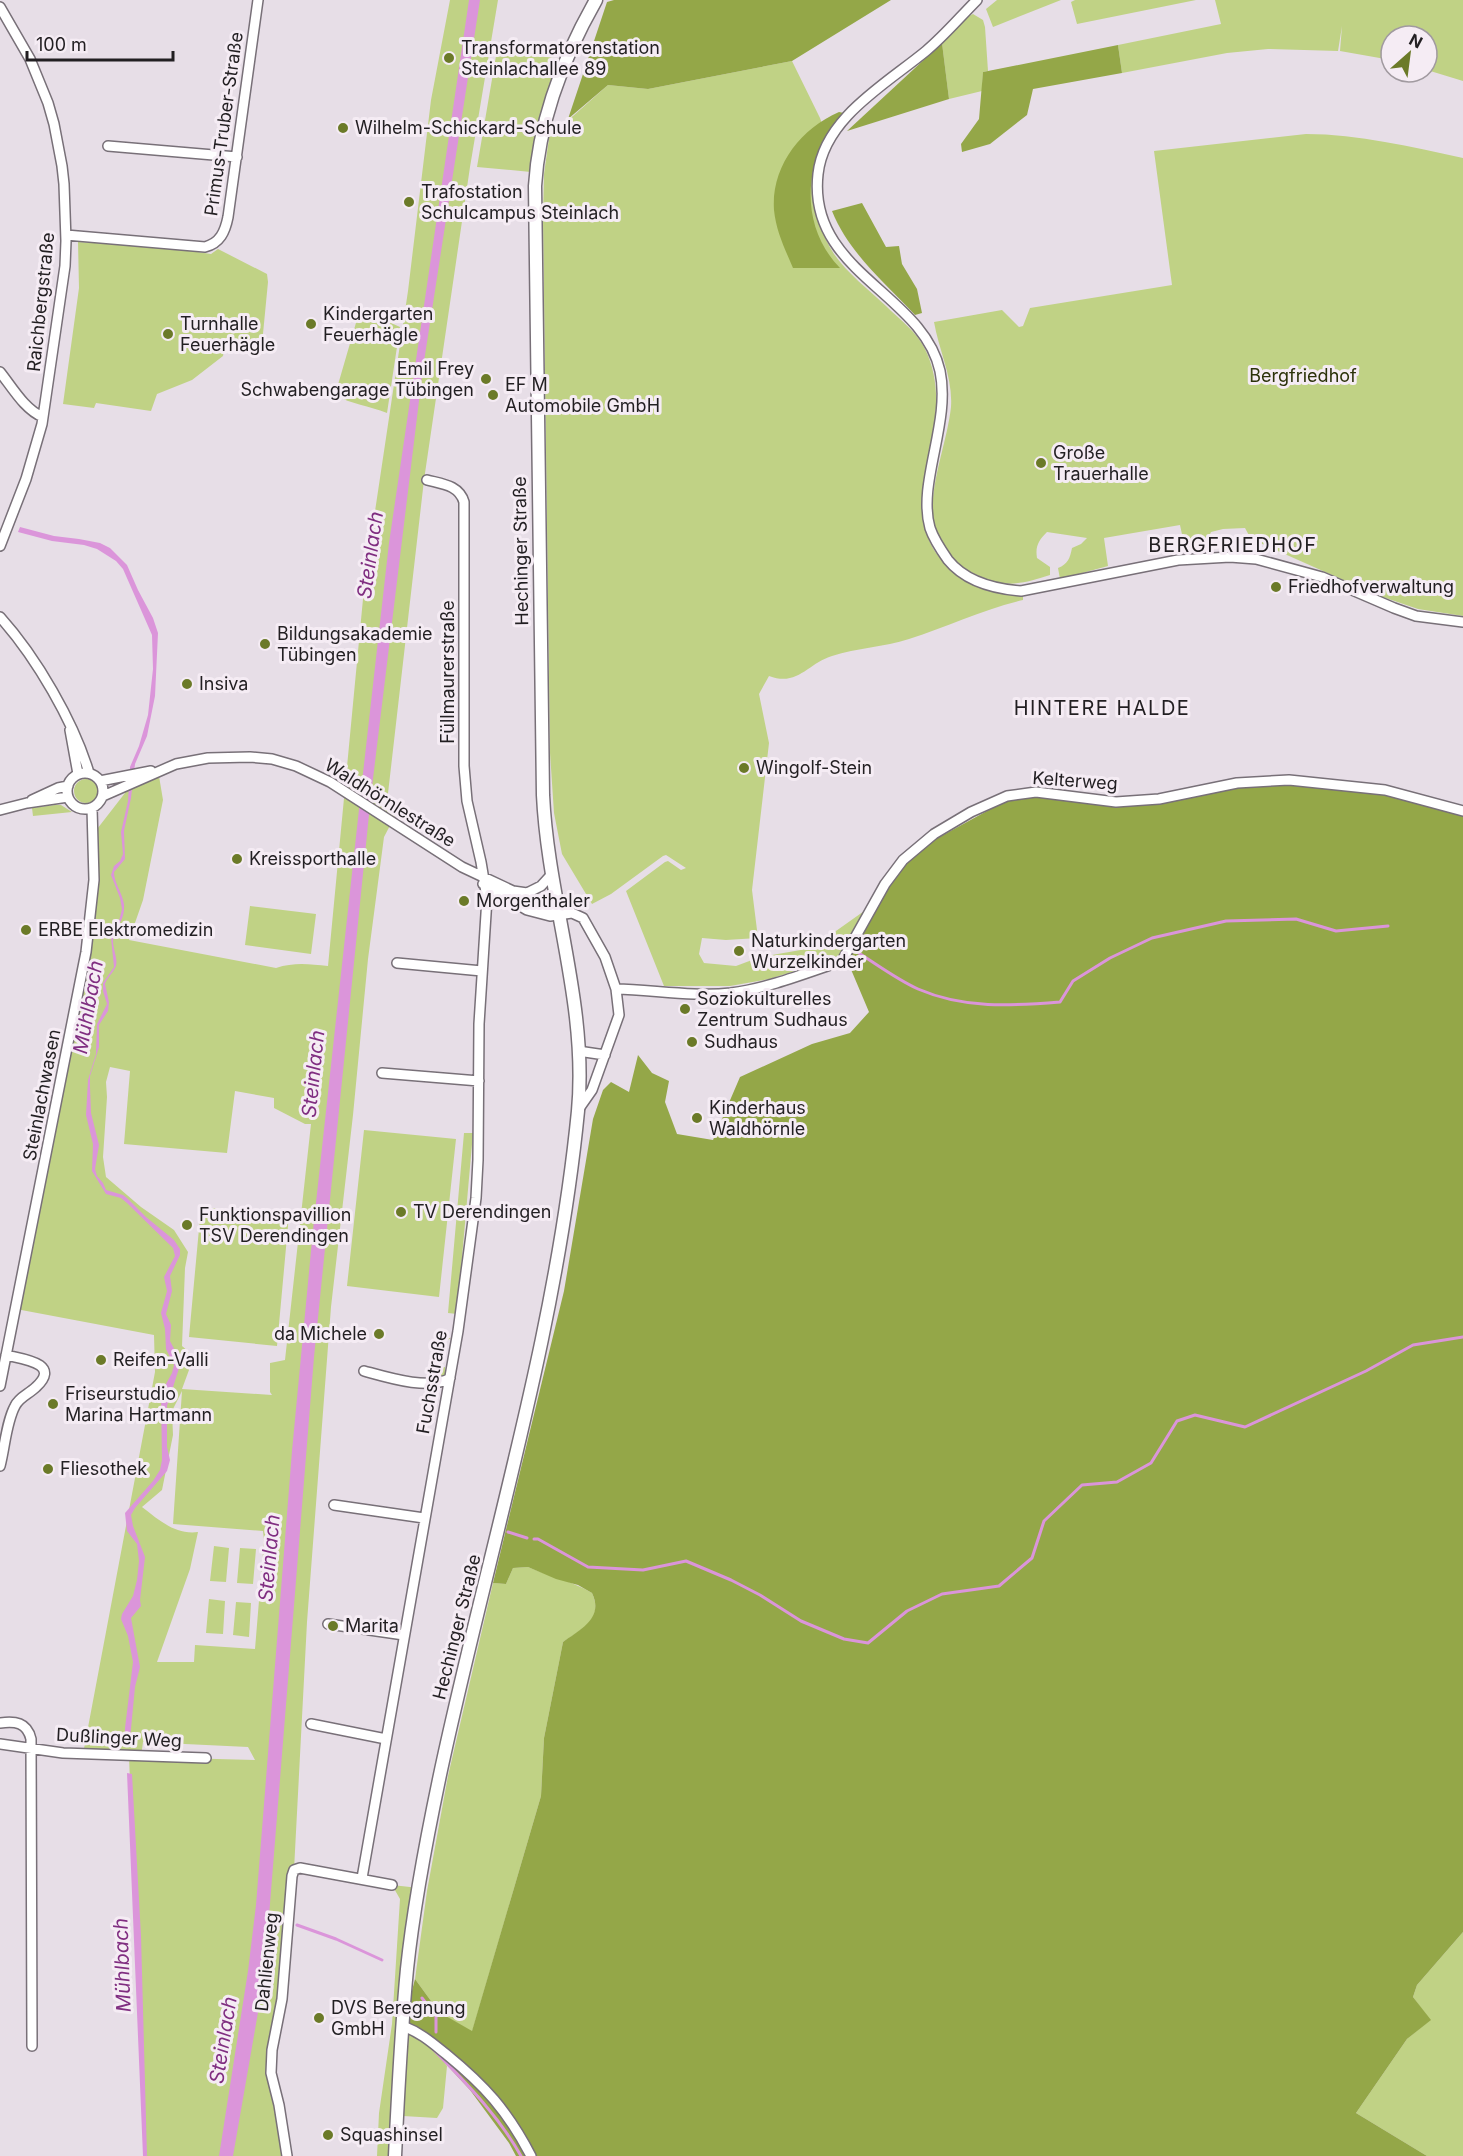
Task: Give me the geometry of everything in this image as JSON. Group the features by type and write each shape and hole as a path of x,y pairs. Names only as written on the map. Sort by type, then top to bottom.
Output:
{"main road":[{"name":"Hechinger Straße","path":"395,2156 407,1968 426,1845 452,1721 537,1366 578,1110 578,1051 572,991 544,814 535,186 539,146 550,101 566,60 596,0"}],"street":[{"name":"Primus-Truber-Straße","path":"66,235 205,247 211,245 222,235 226,226 237,157 258,0"},
{"path":"977,0 928,49 869,96 848,116 825,148 817,188 818,204 826,231 840,252 916,326 932,346 940,370 943,406 929,490 929,527 951,563 981,583 1021,591 1178,560 1230,557 1256,559 1322,577 1416,616 1463,622"},
{"name":"Raichbergstraße","path":"0,7 27,53 48,103 62,166 66,235 65,266 43,417 26,479 1,538 0,546"},
{"path":"108,146 237,157"},
{"path":"0,372 20,398 43,417"},
{"name":"Füllmaurerstraße","path":"428,480 455,489 462,494 464,502 464,766 467,801 484,882"},
{"path":"0,617 25,649 70,727 83,770 100,781 103,786 103,796 92,808 76,807 68,797 68,786 71,780 83,770"},
{"name":"Waldhörnlestraße","path":"100,781 123,781 168,766 208,758 272,759 306,770 342,790 527,910 550,916 572,913 583,918"},
{"name":"Kelterweg","path":"616,989 699,994 731,993 842,961 885,884 903,860 934,834 971,812 1007,796 1036,792 1116,802 1159,799 1237,783 1289,780 1385,790 1463,811"},
{"name":"Waldhörnlestraße","path":"103,796 123,781"},
{"path":"27,803 58,788 68,786"},
{"path":"0,810 27,803 68,797"},
{"name":"Steinlachwasen","path":"0,1386 85,961 94,880 92,808"},
{"path":"513,891 527,893 541,886 552,874"},
{"name":"Waldhörnlestraße","path":"484,882 513,891 558,914"},
{"name":"Fuchsstraße","path":"362,1878 450,1378 476,1198 482,971 487,898 484,882"},
{"name":"Hechinger Straße","path":"578,1110 589,1096 619,1015 616,989 605,957 583,918"},
{"path":"397,963 482,971"},
{"path":"578,1051 605,1055"},
{"path":"382,1073 479,1081"},
{"path":"0,1466 14,1407 19,1399 42,1380 44,1370 41,1365 6,1355"},
{"path":"364,1371 421,1382 440,1382 450,1378"},
{"path":"334,1504 424,1518"},
{"path":"328,1624 404,1635"},
{"path":"0,1723 16,1722 25,1726 30,1734 31,1749"},
{"path":"311,1724 386,1739"},
{"name":"Dußlinger Weg","path":"0,1744 73,1754 207,1758"},
{"name":"Dußlinger Weg","path":"31,1749 32,2046"},
{"name":"Dahlienweg","path":"287,2156 271,2073 272,2050 282,1999 291,1876 294,1870 300,1868 392,1885"},
{"path":"403,2026 420,2032 476,2078 501,2106 531,2156"}],"green space":[{"path":"450,0 498,0 470,167 424,480 387,802 396,814 384,837 368,959 331,1307 307,1622 294,1870 272,2050 287,2156 144,2156 129,1756 83,1754 155,1372 154,1335 16,1309 83,970 94,833 125,793 127,779 158,770 163,800 143,900 129,940 276,968 295,964 328,966 365,578 408,291 431,100","holes":["110,1067 130,1071 124,1144 227,1153 235,1091 274,1098 274,1108 305,1124 311,1124 285,1360 270,1363 270,1392 272,1395 182,1389 189,1370 189,1352 182,1346 185,1268 188,1252 174,1230 141,1207 106,1177 103,1157 106,1082","182,1391 173,1524 263,1531 255,1649 195,1645 194,1662 157,1662 190,1569 198,1532 175,1529 142,1507 162,1490 173,1435 172,1411","143,1742 248,1747 255,1760 141,1757"]},
{"path":"614,0 891,0 792,61 648,89 608,85 568,119 607,2"},
{"path":"997,0 1061,0 993,27 986,9"},
{"path":"1075,0 1196,0 1077,24 1071,2"},
{"path":"1215,0 1463,0 1463,81 1439,74 1439,24 1379,24 1379,58 1340,51 1342,26 1338,51 1268,49 1227,53 1122,73 1118,45 1221,24"},
{"path":"973,14 983,20 985,27 988,71 983,72 982,91 949,99 942,43"},
{"path":"942,43 949,99 847,131"},
{"path":"1118,45 1122,73 1033,89 1027,115 990,144 962,152 961,144 979,119 983,72"},
{"path":"497,50 561,59 540,118 531,172 477,167"},
{"path":"792,61 820,118 827,138 816,167 814,182 816,211 826,240 845,268 917,337 925,349 933,370 936,407 923,491 926,532 935,550 949,567 966,580 983,588 1023,596 1023,600 994,608 909,639 832,656 795,676 779,679 769,676 759,694 769,743 752,890 758,938 726,940 702,938 699,954 704,963 736,966 760,957 812,948 867,909 837,958 769,979 730,986 664,986 626,891 665,862 668,861 681,870 686,868 666,855 663,856 611,894 592,904 562,854 554,813 550,753 544,174 550,131 573,116 608,85 648,89"},
{"path":"839,112 844,113 824,139 816,159 811,192 815,225 829,255 840,268 793,268 781,240 775,218 774,194 777,179 791,151 801,139 812,128"},
{"name":"Bergfriedhof","path":"1306,134 1365,139 1463,158 1463,616 1418,609 1377,595 1251,539 1245,528 1211,532 1207,541 1186,553 1180,525 1104,538 1108,566 1060,579 1058,568 1068,560 1072,548 1087,538 1047,532 1038,544 1037,558 1050,567 1050,575 1010,584 982,577 950,557 938,539 933,519 933,497 951,407 948,375 934,322 1002,310 1019,327 1023,326 1030,308 1172,285 1154,151"},
{"path":"862,203 886,247 899,246 902,264 917,289 922,313 915,315 880,279 858,254 839,226 832,211"},
{"name":"Turnhalle Feuerhägle","path":"78,242 162,247 211,254 218,249 267,274 262,344 260,346 225,342 223,356 192,380 157,394 151,411 96,403 94,408 63,404 79,288"},
{"path":"360,309 400,327 387,413 335,395"},
{"path":"86,779 95,782 98,791 95,800 86,803 77,800 74,791 77,782"},
{"path":"1289,784 1386,794 1463,815 1463,1932 1417,1985 1413,1997 1431,2020 1407,2039 1356,2113 1427,2156 516,2156 470,2090 432,2049 420,2032 403,2026 415,1979 439,2012 472,2031 541,1796 544,1738 563,1642 589,1622 595,1609 592,1593 578,1585 556,1579 528,1567 513,1568 506,1584 493,1583 564,1291 593,1119 603,1090 611,1082 629,1092 638,1055 652,1073 669,1081 665,1102 677,1134 713,1140 740,1077 812,1044 850,1033 869,1012 847,960 889,886 905,865 936,839 1007,800 1036,795 1117,805 1237,788"},
{"path":"61,805 72,812 33,816 32,808"},
{"path":"250,906 316,914 311,954 245,945"},
{"name":"TV Derendingen","path":"364,1130 456,1139 439,1297 347,1286"},
{"path":"464,1133 473,1133 457,1314 448,1313"},
{"path":"201,1207 289,1215 277,1346 189,1337"},
{"path":"451,1338 444,1342 439,1368 445,1367 445,1375 436,1378 429,1373 428,1369 436,1370 440,1353 431,1351 434,1345"},
{"path":"214,1546 229,1548 226,1582 210,1581"},
{"path":"240,1548 256,1549 253,1584 237,1583"},
{"path":"528,1567 592,1593 595,1610 593,1617 584,1628 563,1642 544,1738 541,1796 472,2032 439,2012 415,1979 427,1891 448,1776 493,1583 506,1584 513,1568"},
{"path":"209,1599 225,1601 223,1634 206,1633"},
{"path":"236,1602 251,1603 249,1637 233,1635"},
{"path":"392,1885 419,1888 403,2026 420,2032 447,2066 443,2108 437,2118 403,2116 389,2156 377,2156 379,2113 392,2024 400,1899"},
{"path":"1463,1932 1463,2156 1427,2156 1356,2113 1407,2039 1430,2020 1413,1997 1417,1985"}],"shaded area":[{"path":"469,0 480,0 423,368 371,795 314,1357 264,1978 233,2156 219,2156 256,1905 292,1451 313,1230 389,543"},
{"path":"20,527 54,536 100,543 110,548 127,565 158,633 155,696 147,736 135,764 124,831 125,859 114,872 124,904 122,918 113,939 116,964 105,984 109,1002 108,1011 99,1025 99,1047 90,1076 91,1113 99,1145 95,1169 97,1176 106,1190 123,1195 174,1240 180,1249 180,1255 170,1276 172,1291 166,1314 171,1325 170,1341 181,1362 167,1406 167,1447 170,1460 167,1471 131,1515 145,1557 141,1606 131,1618 140,1667 135,1687 130,1739 125,1739 125,1728 133,1662 128,1636 121,1619 133,1596 139,1561 137,1544 127,1531 125,1513 153,1481 160,1470 162,1460 161,1393 174,1365 166,1349 161,1313 167,1291 164,1277 175,1256 173,1248 127,1203 121,1198 106,1194 92,1171 93,1144 86,1115 88,1080 96,1054 97,1024 107,1004 103,983 114,967 111,938 122,909 111,875 114,866 123,854 121,832 128,801 130,767 148,715 153,669 152,635 123,569 116,561 97,549 84,545 52,541 18,532"},
{"path":"127,1773 132,1774 141,1936 147,2156 143,2156"}],"waterway":[{"path":"854,950 902,981 935,995 988,1005 1024,1004 1060,1002 1073,981 1110,958 1152,938 1226,921 1296,919 1336,931 1388,926"},
{"path":"534,1539 538,1539 588,1567 643,1570 686,1561 760,1595 801,1621 844,1639 868,1643 907,1611 942,1594 999,1586 1032,1558 1044,1521 1082,1485 1117,1482 1151,1463 1177,1421 1195,1415 1245,1427 1366,1371 1413,1345 1463,1337"},
{"path":"508,1532 527,1538"},
{"path":"268,1918 281,1921"},
{"path":"297,1925 336,1939 382,1960"},
{"path":"422,1998 436,2016 436,2032"},
{"path":"433,2049 492,2113 521,2156"}],"place":[{"name":"Transformatorenstation Steinlachallee 89","path":"449,58"},
{"name":"Wilhelm-Schickard-Schule","path":"343,128"},
{"name":"Trafostation Schulcampus Steinlach","path":"409,202"},
{"name":"Kindergarten Feuerhägle","path":"311,324"},
{"name":"Turnhalle Feuerhägle","path":"168,334"},
{"name":"Emil Frey Schwabengarage Tübingen","path":"486,379"},
{"name":"EF M Automobile GmbH","path":"493,395"},
{"name":"Große Trauerhalle","path":"1041,463"},
{"name":"Friedhofverwaltung","path":"1276,587"},
{"name":"Bildungsakademie Tübingen","path":"265,644"},
{"name":"Insiva","path":"187,684"},
{"name":"Wingolf-Stein","path":"744,768"},
{"name":"Kreissporthalle","path":"237,859"},
{"name":"Morgenthaler","path":"464,901"},
{"name":"ERBE Elektromedizin","path":"26,930"},
{"name":"Naturkindergarten Wurzelkinder","path":"739,951"},
{"name":"Soziokulturelles Zentrum Sudhaus","path":"685,1009"},
{"name":"Sudhaus","path":"692,1042"},
{"name":"Kinderhaus Waldhörnle","path":"697,1118"},
{"name":"TV Derendingen","path":"401,1212"},
{"name":"Funktionspavillion TSV Derendingen","path":"187,1225"},
{"name":"da Michele","path":"379,1334"},
{"name":"Reifen-Valli","path":"101,1360"},
{"name":"Friseurstudio Marina Hartmann","path":"53,1404"},
{"name":"Fliesothek","path":"48,1469"},
{"name":"Marita","path":"333,1626"},
{"name":"DVS Beregnung GmbH","path":"319,2018"},
{"name":"Squashinsel","path":"328,2135"}],"district":[{"name":"BERGFRIEDHOF","path":"1233,545"},
{"name":"HINTERE HALDE","path":"1102,708"}],"water label":[{"name":"Steinlach","path":"370,555"},
{"name":"Mühlbach","path":"88,1007"},
{"name":"Steinlach","path":"313,1074"},
{"name":"Steinlach","path":"269,1558"},
{"name":"Mühlbach","path":"122,1965"},
{"name":"Steinlach","path":"223,2040"}]}
